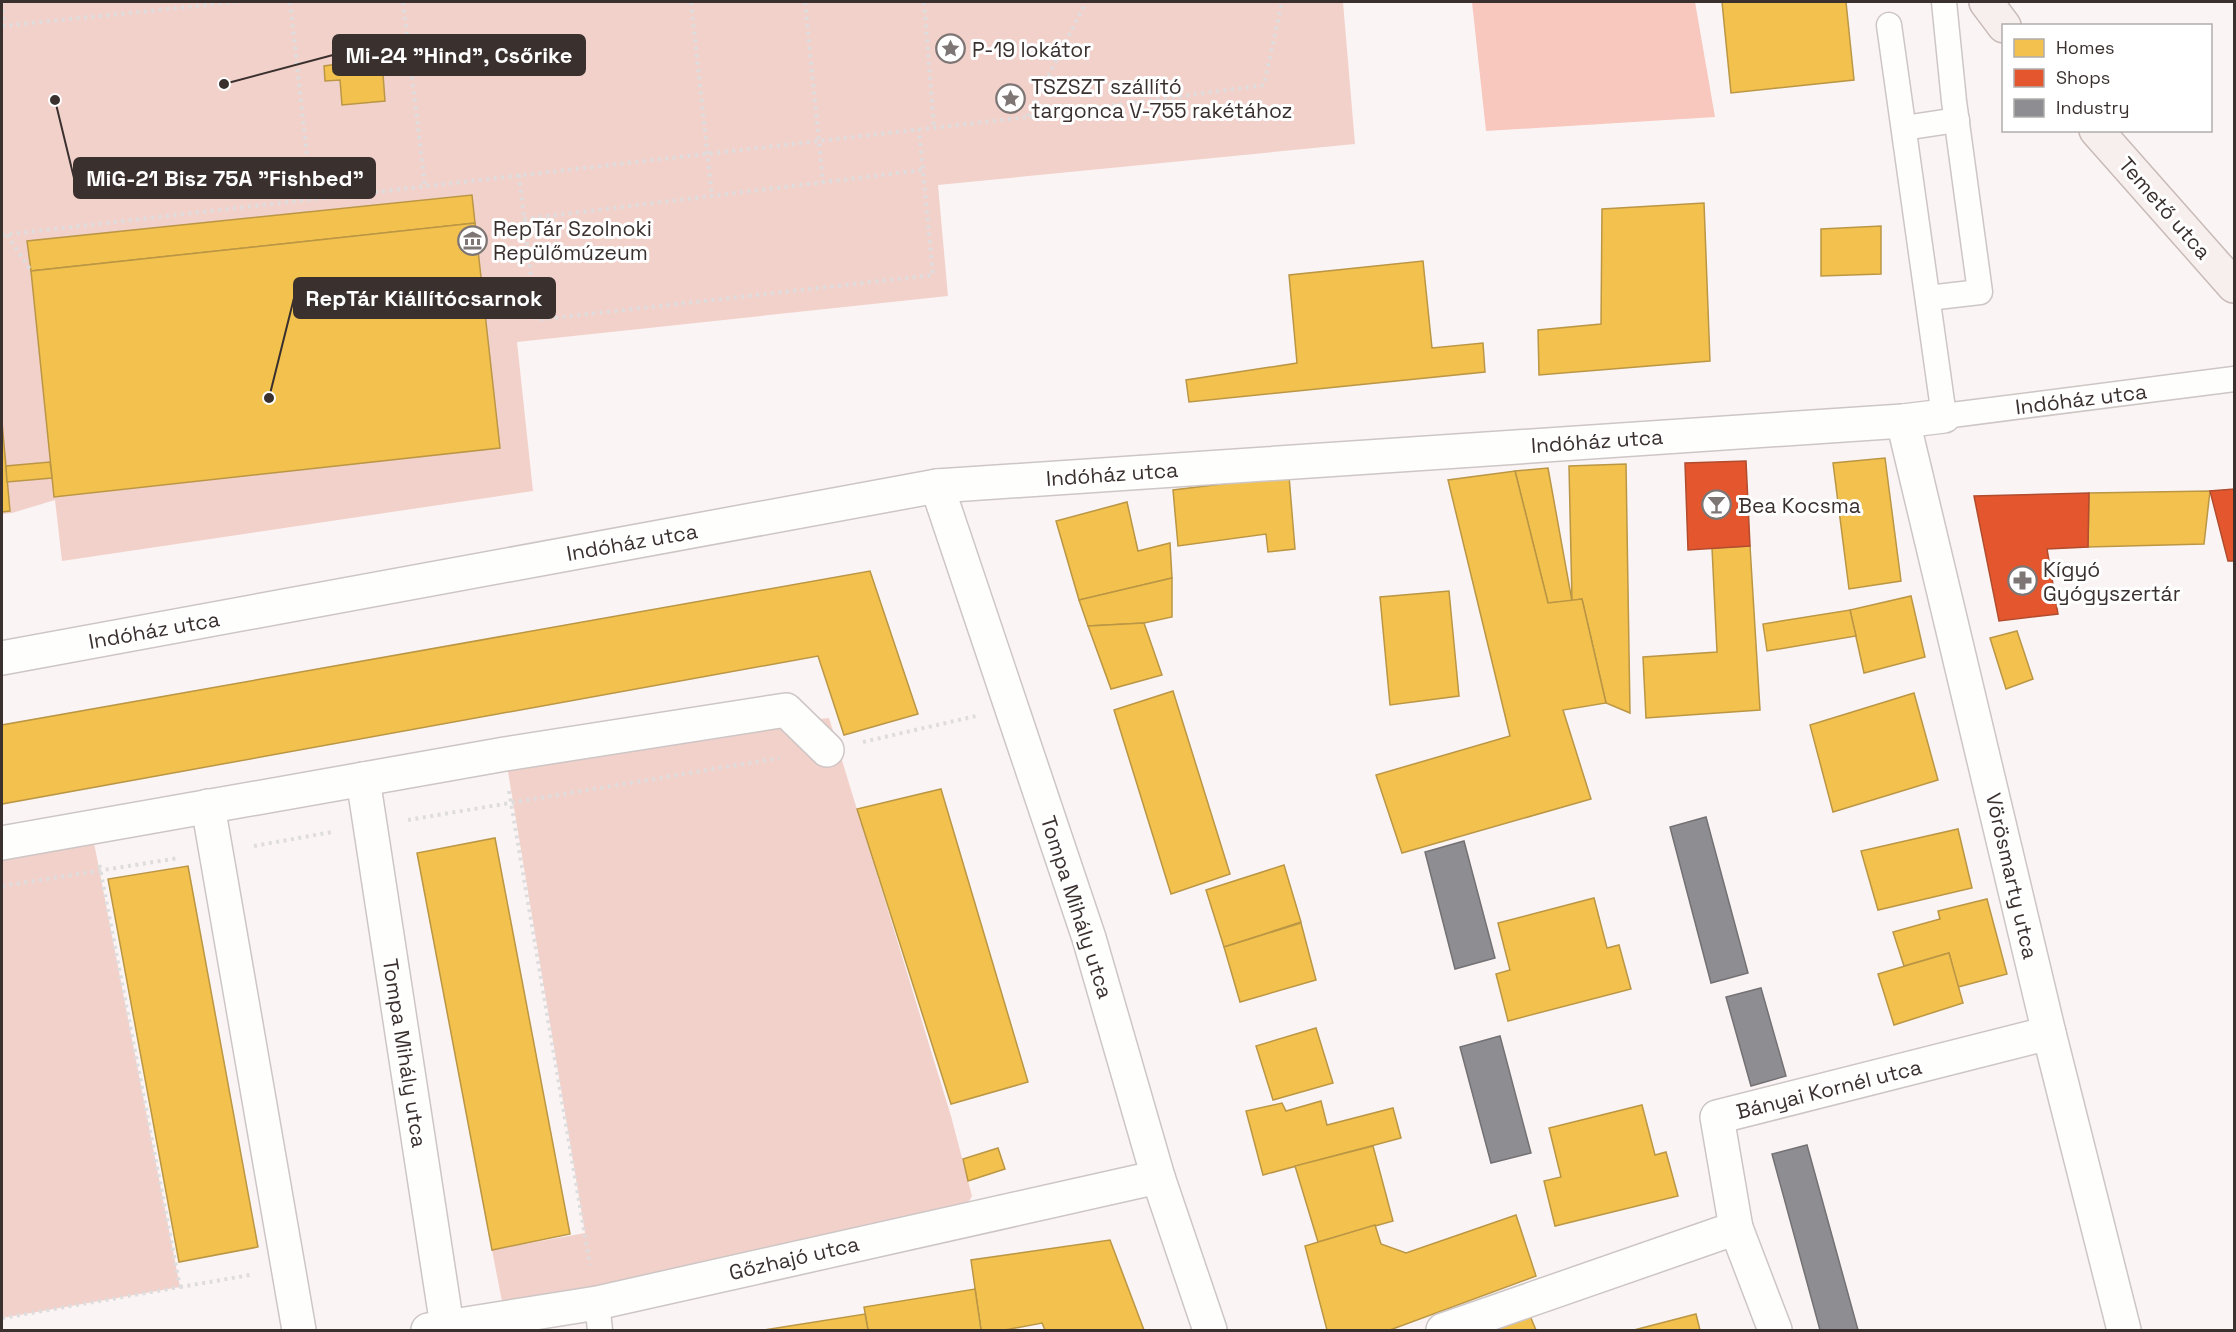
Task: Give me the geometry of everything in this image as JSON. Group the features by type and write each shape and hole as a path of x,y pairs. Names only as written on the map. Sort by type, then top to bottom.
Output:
{"main road":[{"path":"1986,2 2002,24"},
{"name":"Temető utca","path":"2098,132 2235,286"}],"street":[{"name":"Indóház utca","path":"2,658 937,486 1903,421 1944,416"},
{"name":"Vörösmarty utca","path":"1903,421 2049,1033 2124,1330"},
{"name":"Tompa Mihály utca","path":"937,486 1089,938 1158,1177 1210,1330"},
{"path":"2,843 505,754 786,710 827,750"},
{"name":"Tompa Mihály utca","path":"363,779 438,1328"},
{"path":"208,806 299,1330"},
{"name":"Bányai Kornél utca","path":"1775,1330 1736,1228 1717,1117 2049,1033"},
{"name":"Gőzhajó utca","path":"438,1328 599,1317 1158,1177"},
{"path":"1443,1330 1736,1228"}],"lane":[{"path":"1928,298 1980,292 1944,2"},
{"path":"1889,25 1944,416"},
{"path":"1904,128 1957,120"},
{"name":"Indóház utca","path":"1944,416 2235,379"}],"path":[{"path":"2,2 3,26 236,2"},
{"path":"290,2 312,200"},
{"path":"402,2 425,186"},
{"path":"691,2 712,196"},
{"path":"805,2 822,182"},
{"path":"924,2 934,127"},
{"path":"1027,117 1086,2"},
{"path":"4,235 1027,117 1091,106 1264,85 1282,2"},
{"path":"519,176 536,320 933,275 919,129"},
{"path":"524,219 922,170"},
{"path":"4,235 31,271"},
{"path":"2,886 101,872 827,750 1012,708"},
{"path":"505,754 511,803 599,1317"},
{"path":"91,827 180,1287"},
{"path":"2,1318 244,1277"}],"shaded area":[{"name":"RepTár Szolnoki Repülőmúzeum","path":"2,2 1343,2 1355,144 938,185 948,296 517,342 533,491 62,561 55,500 2,514"},
{"path":"1472,2 1695,2 1715,117 1486,131"},
{"path":"829,718 951,1116 972,1196 958,1221 505,1317 492,1250 585,1233 505,754"},
{"path":"91,827 180,1287 2,1318 2,842"}],"building: Homes":[{"path":"1722,2 1846,2 1854,80 1731,93"},
{"path":"381,51 382,58 397,57 398,73 383,74 385,101 342,105 340,80 325,81 324,66 338,64 338,55"},
{"path":"472,195 475,223 31,271 27,241"},
{"path":"1704,203 1710,361 1539,375 1538,330 1601,324 1602,209"},
{"path":"475,223 500,448 54,497 31,271"},
{"path":"1881,226 1881,274 1821,276 1821,229"},
{"path":"1423,261 1432,348 1483,343 1485,372 1189,402 1186,380 1297,363 1289,275"},
{"path":"2,422 10,511 2,512"},
{"path":"1885,458 1901,581 1849,589 1833,463"},
{"path":"50,462 52,478 7,482 6,466"},
{"path":"1626,464 1630,713 1606,703 1582,599 1572,601 1569,466"},
{"path":"1548,468 1572,601 1548,603 1515,471"},
{"path":"1515,471 1548,603 1582,599 1606,703 1563,710 1591,799 1402,853 1376,775 1510,736 1448,480"},
{"path":"1289,476 1295,549 1268,552 1266,534 1178,546 1173,490"},
{"path":"2210,491 2204,544 2088,547 2089,493"},
{"path":"1127,502 1138,551 1170,543 1172,578 1079,600 1056,521"},
{"path":"1750,546 1760,710 1646,718 1643,657 1717,652 1712,548"},
{"path":"870,571 918,714 844,735 818,656 2,804 2,725"},
{"path":"1172,578 1172,617 1144,623 1088,626 1079,600"},
{"path":"1449,591 1459,696 1390,705 1380,597"},
{"path":"1911,596 1925,657 1864,673 1850,610"},
{"path":"1850,610 1856,636 1767,651 1763,624"},
{"path":"1144,623 1162,675 1111,689 1088,626"},
{"path":"2017,631 2033,679 2006,689 1990,638"},
{"path":"1173,691 1230,874 1171,894 1114,710"},
{"path":"1914,693 1938,780 1833,812 1810,725"},
{"path":"941,789 1028,1082 951,1104 857,809"},
{"path":"1958,829 1972,888 1878,910 1861,851"},
{"path":"495,838 570,1234 492,1250 417,853"},
{"path":"1284,865 1301,922 1224,947 1206,890"},
{"path":"188,866 258,1247 179,1262 108,879"},
{"path":"1594,898 1607,948 1619,945 1631,989 1508,1021 1496,974 1510,970 1498,923"},
{"path":"1987,899 2007,974 1958,987 1949,953 1904,966 1893,932 1940,919 1938,911"},
{"path":"1301,923 1316,980 1240,1002 1224,947"},
{"path":"1949,953 1963,1003 1894,1025 1878,974"},
{"path":"1316,1028 1333,1083 1273,1100 1256,1046"},
{"path":"1321,1101 1327,1125 1393,1108 1401,1138 1263,1175 1246,1111 1282,1103 1286,1111"},
{"path":"1642,1105 1655,1155 1666,1152 1678,1196 1555,1226 1544,1181 1561,1177 1549,1128"},
{"path":"1373,1146 1393,1221 1318,1242 1295,1166"},
{"path":"998,1148 1005,1169 968,1181 963,1159"},
{"path":"1516,1215 1536,1276 1390,1330 1327,1330 1305,1246 1375,1225 1381,1244 1406,1253"},
{"path":"1110,1240 1144,1330 1045,1330 1042,1323 1005,1330 981,1330 971,1260"},
{"path":"975,1289 981,1330 868,1330 864,1307"},
{"path":"1528,1311 1536,1330 1482,1330"},
{"path":"865,1314 868,1330 764,1330"},
{"path":"1696,1314 1700,1330 1634,1330"}],"building: Shops":[{"name":"Bea Kocsma","path":"1746,461 1750,546 1688,550 1685,463"},
{"path":"2234,489 2234,561 2228,561 2210,491"},
{"name":"Kígyó Gyógyszertár","path":"2089,493 2088,547 2047,549 2058,614 1999,621 1974,496"}],"building: Industry":[{"path":"1706,817 1748,973 1711,983 1670,827"},
{"path":"1464,841 1495,958 1455,969 1425,852"},
{"path":"1761,988 1786,1076 1751,1086 1726,997"},
{"path":"1500,1036 1531,1153 1491,1163 1460,1047"},
{"path":"1807,1145 1858,1330 1820,1330 1772,1154"}],"place":[{"name":"P-19 lokátor","path":"951,49"},
{"name":"Mi-24 \"Hind\", Csőrike","path":"224,84"},
{"name":"TSZSZT szállító targonca V-755 rakétához","path":"1010,98"},
{"name":"MiG-21 Bisz 75A \"Fishbed\"","path":"55,100"},
{"name":"RepTár Szolnoki Repülőmúzeum","path":"472,240"},
{"name":"RepTár Kiállítócsarnok","path":"269,398"},
{"name":"Bea Kocsma","path":"1717,505"},
{"name":"Kígyó Gyógyszertár","path":"2022,581"}]}
